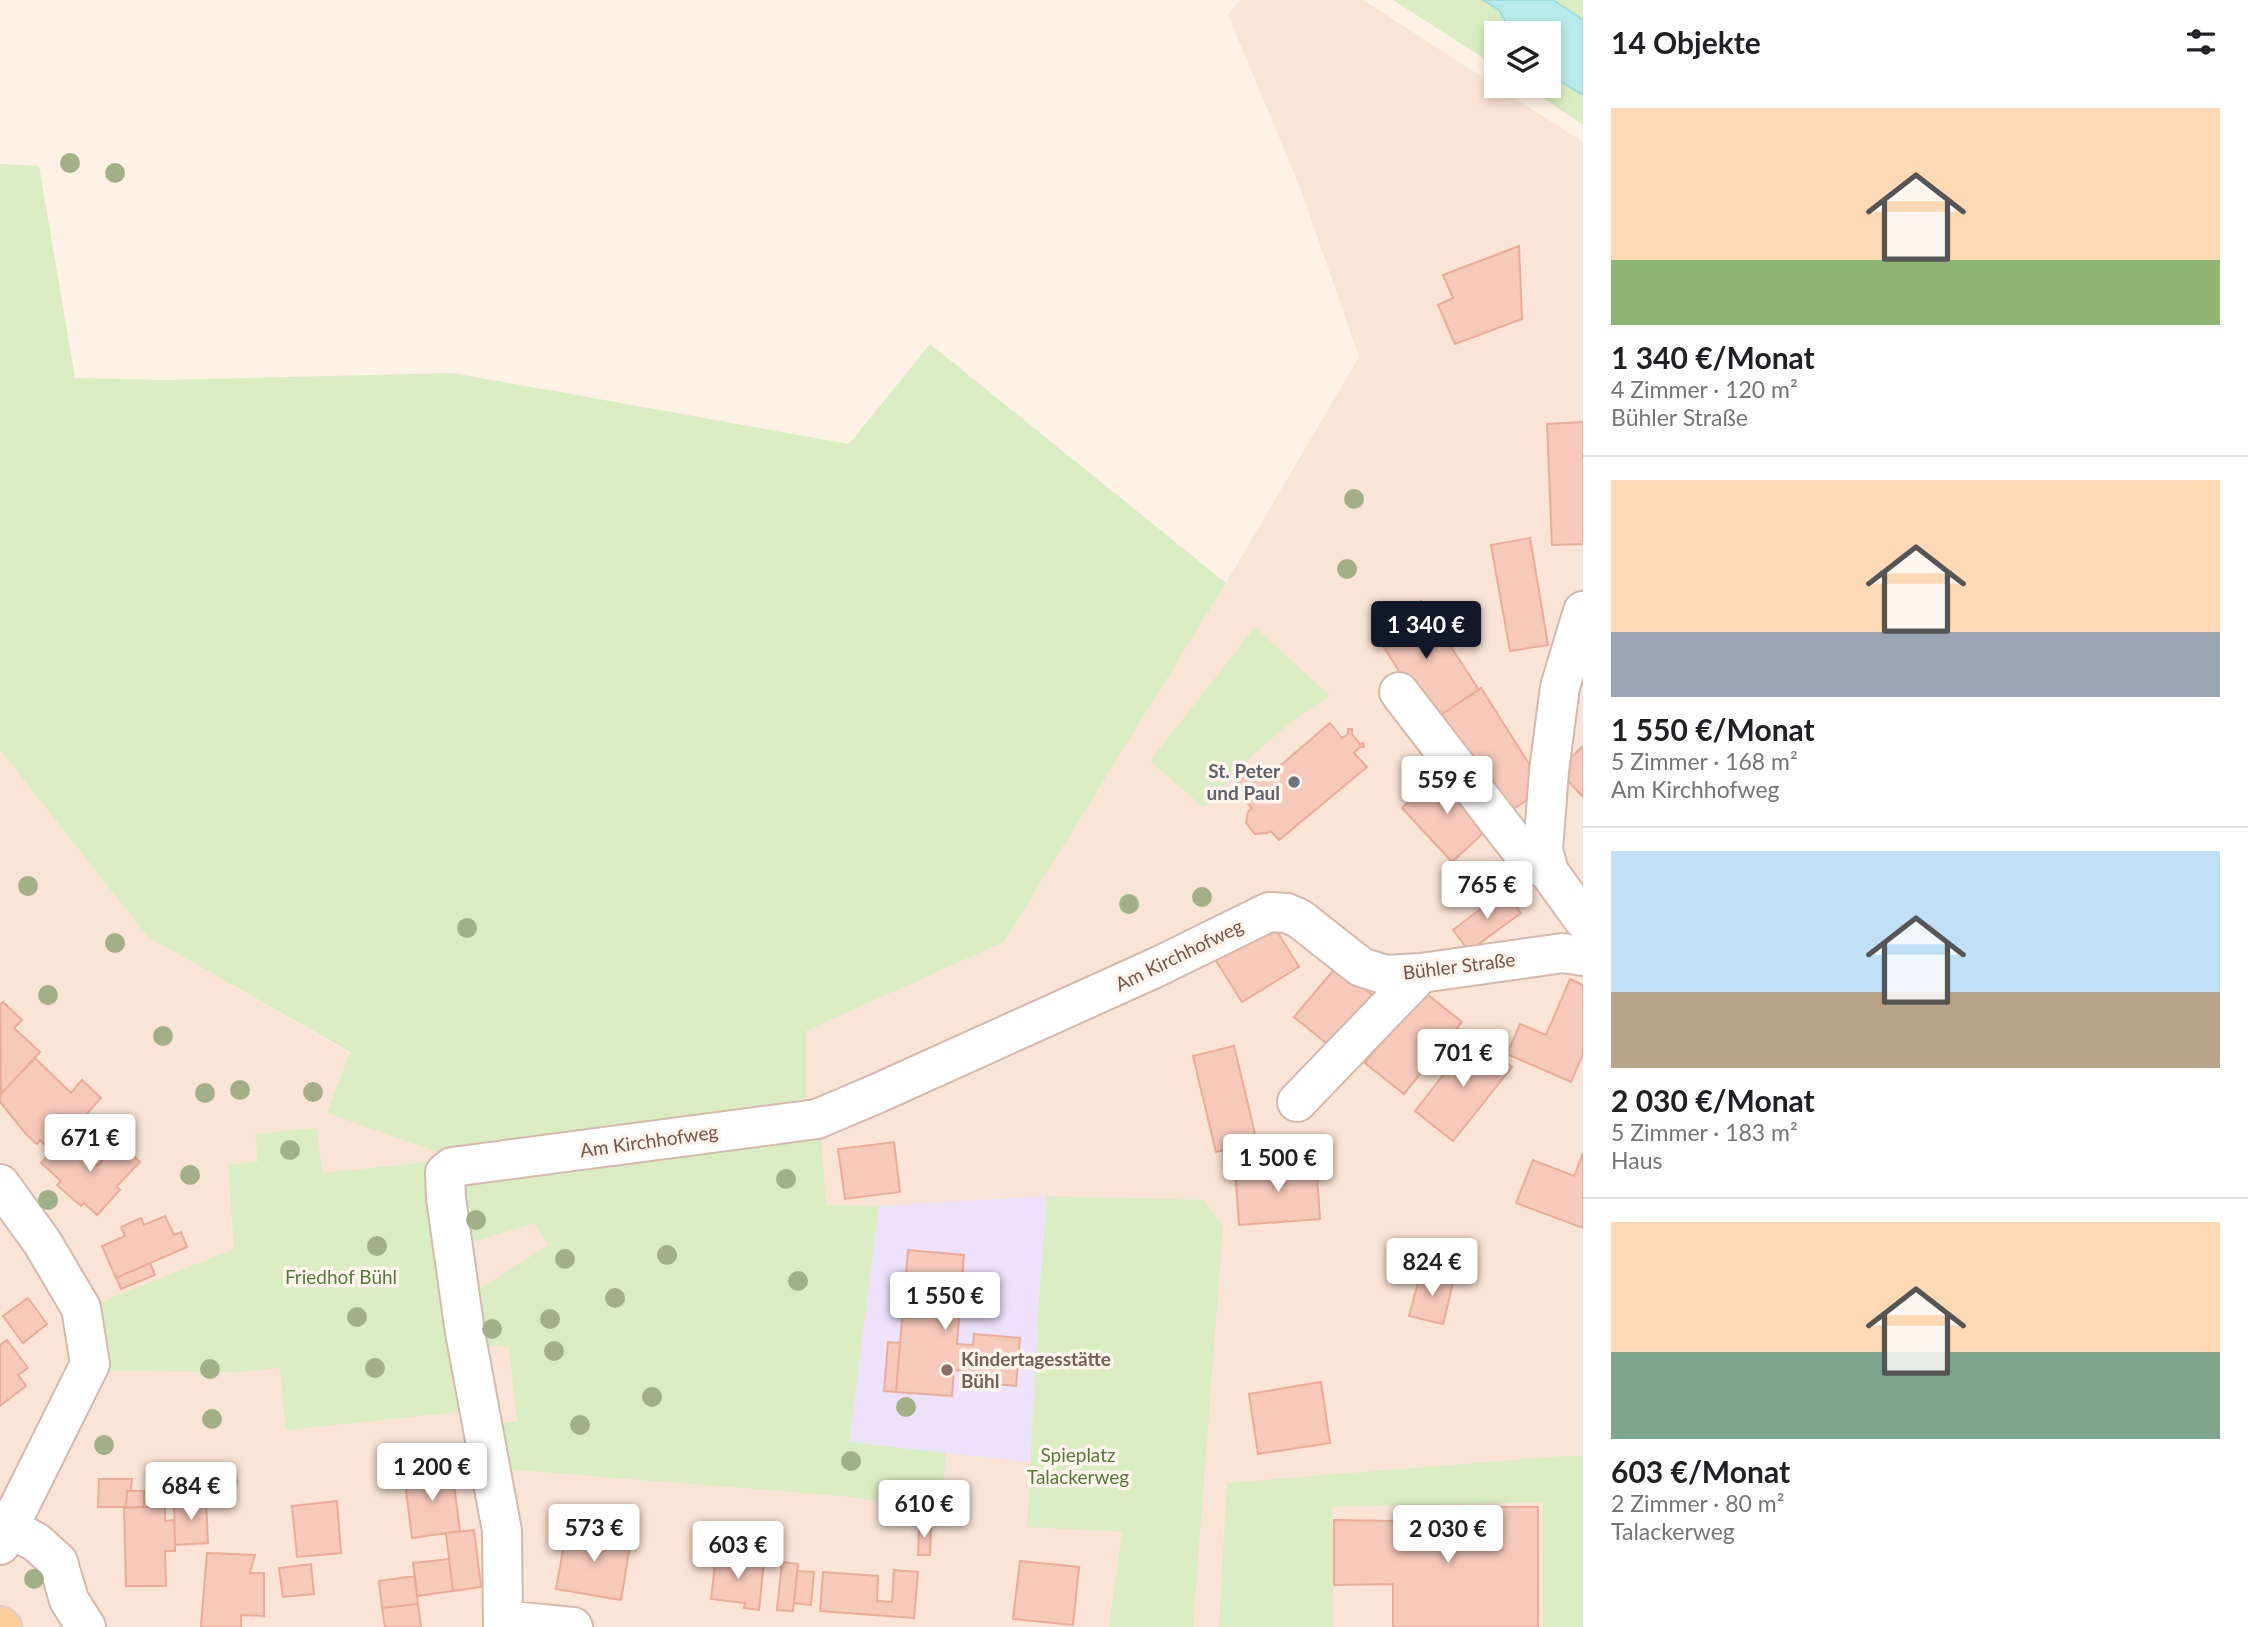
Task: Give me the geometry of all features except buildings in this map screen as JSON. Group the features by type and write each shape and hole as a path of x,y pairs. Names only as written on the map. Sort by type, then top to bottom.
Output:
{"street":[{"path":"1583,611 1560,687 1549,771 1543,850 1549,872 1583,919"},
{"path":"1399,692 1526,857 1549,872"},
{"name":"Bühler Straße","path":"1269,912 1287,913 1300,919 1361,967 1386,975 1421,973 1563,953 1583,956"},
{"name":"Am Kirchhofweg","path":"503,1624 502,1531 465,1332 446,1198 445,1173 452,1167 817,1119 1132,979 1269,912"},
{"path":"1297,1102 1421,973"},
{"path":"0,1184 42,1242 81,1308 90,1364 3,1532 36,1542 58,1562 69,1600 86,1627"},
{"path":"503,1624 573,1627"}],"shaded area":[{"path":"1240,0 1363,0 1484,78 1484,98 1515,98 1583,142 1583,1627 0,1627 0,750 148,937 350,1053 328,1113 806,1031 1004,942 1226,583 1359,357 1301,190 1228,15"},
{"name":"Kindertagesstätte Bühl","path":"1047,1196 1030,1462 849,1443 879,1206"}],"green space":[{"path":"1393,0 1483,0 1499,10 1505,21 1484,21 1484,58"},
{"path":"1553,0 1583,0 1583,20"},
{"path":"1561,81 1583,95 1583,125 1543,98 1561,98"},
{"path":"0,164 39,166 75,378 164,380 453,373 849,444 930,344 1226,583 1004,942 806,1031 806,1110 455,1158 327,1113 350,1052 148,937 0,750"},
{"path":"1255,627 1330,696 1262,747 1204,808 1150,761"},
{"name":"Friedhof Bühl","path":"317,1128 322,1173 430,1162 468,1411 286,1430 280,1368 242,1372 106,1371 101,1302 234,1249 228,1165 258,1162 255,1134"},
{"path":"821,1134 826,1205 879,1206 849,1442 946,1453 942,1496 958,1498 957,1514 842,1496 506,1469 499,1422 517,1422 509,1347 483,1345 477,1290 549,1245 534,1223 470,1243 462,1175"},
{"name":"Spieplatz Talackerweg","path":"1047,1196 1203,1200 1223,1226 1193,1627 1109,1627 1122,1532 1027,1527"},
{"path":"1583,1456 1583,1627 1543,1627 1542,1502 1332,1507 1333,1627 1219,1627 1227,1483"}],"water":[{"path":"1483,0 1553,0 1583,20 1583,95 1561,81 1561,21 1505,21 1499,10"}],"place":[{"name":"St. Peter und Paul","path":"1294,782"},
{"name":"Kindertagesstätte Bühl","path":"947,1370"}]}
